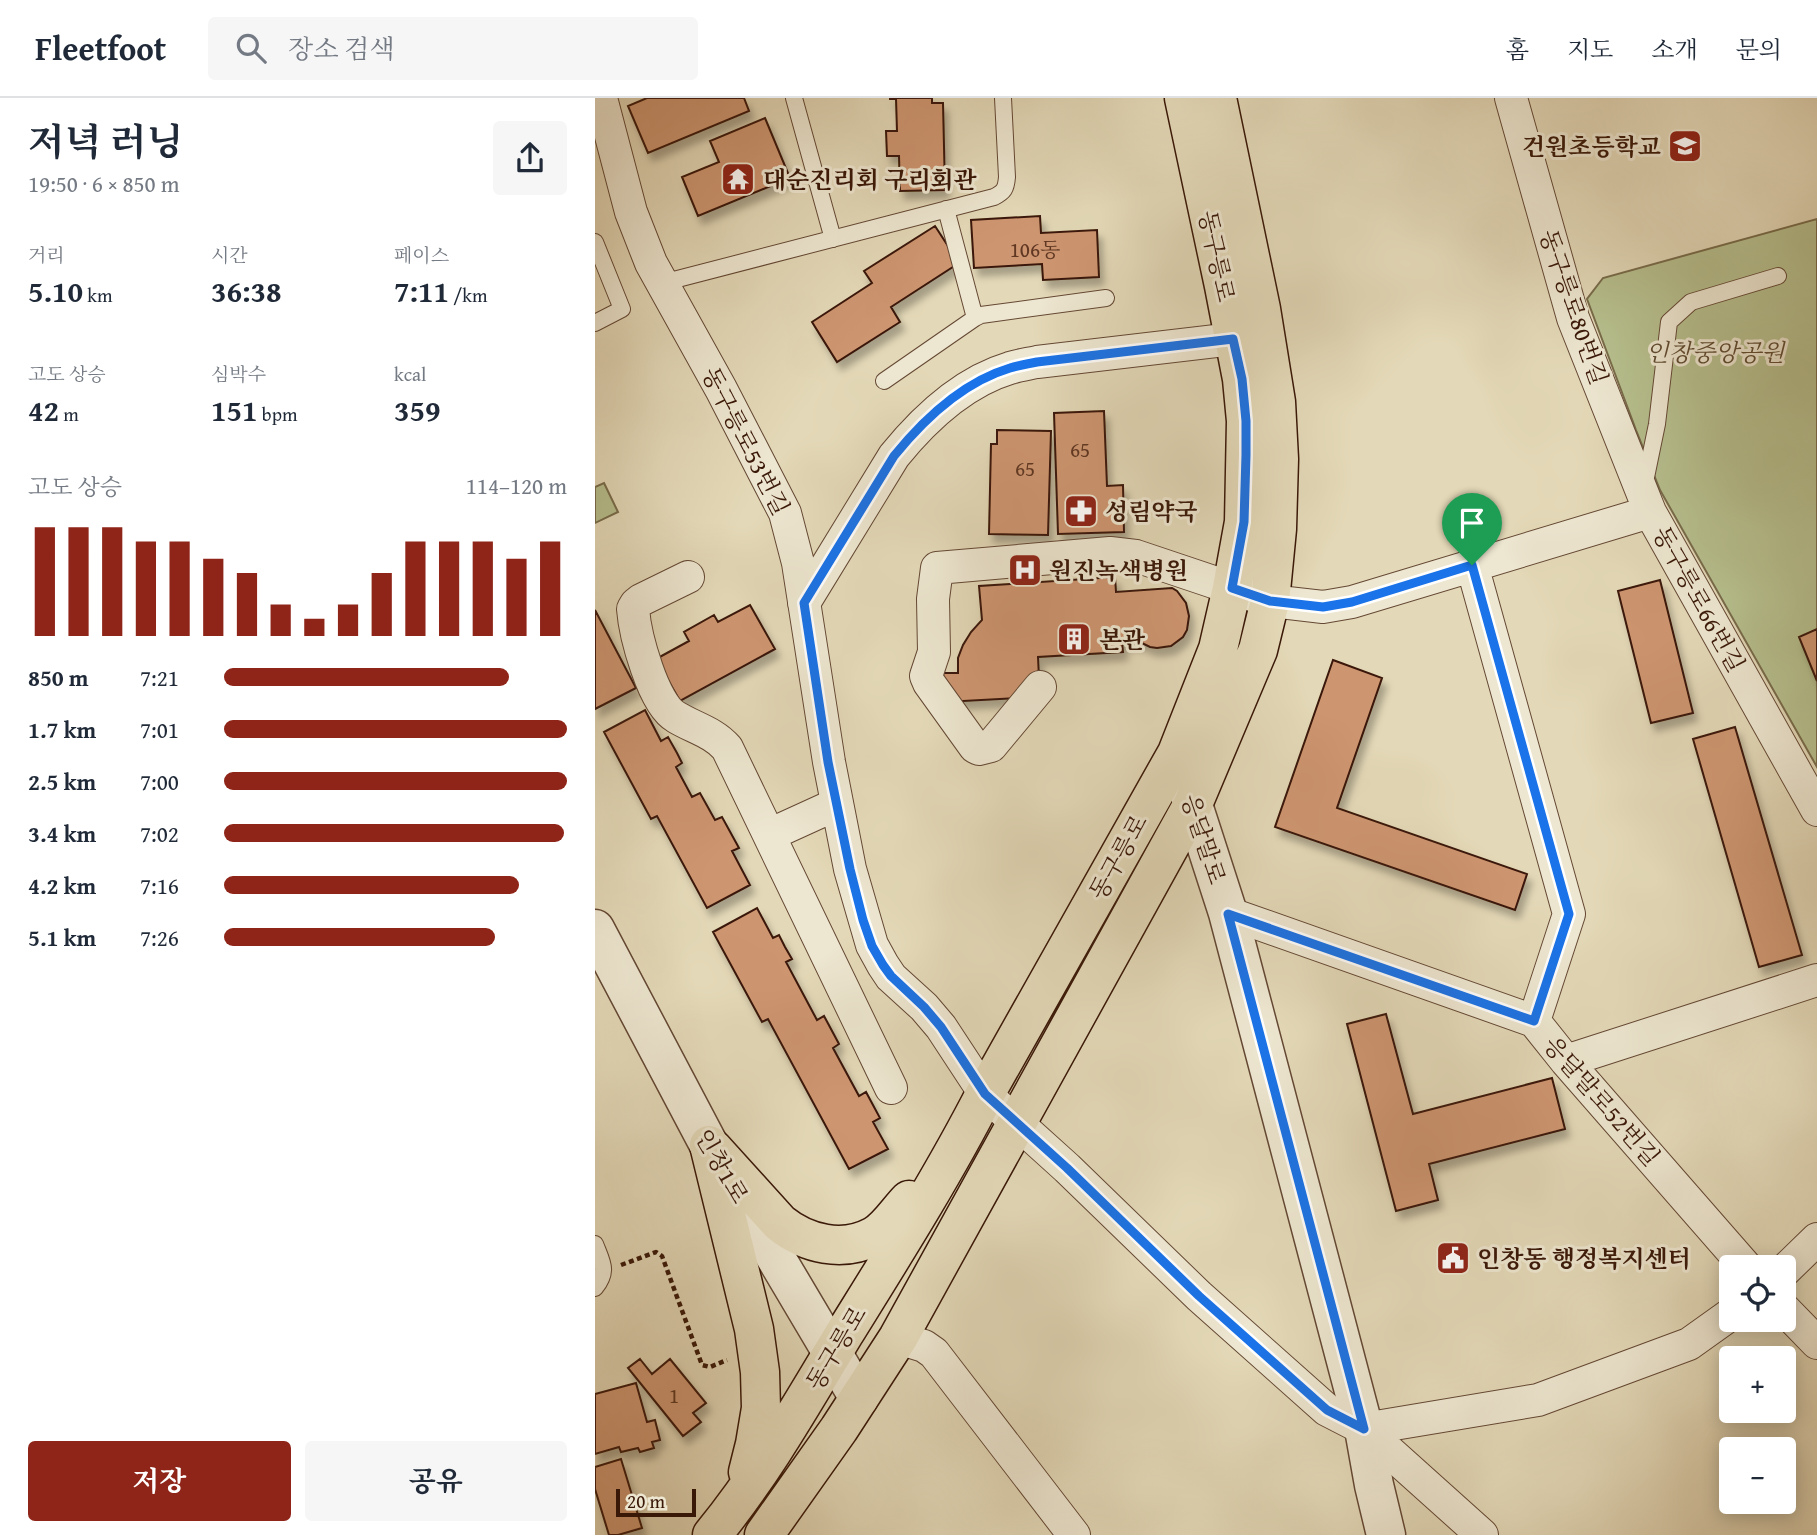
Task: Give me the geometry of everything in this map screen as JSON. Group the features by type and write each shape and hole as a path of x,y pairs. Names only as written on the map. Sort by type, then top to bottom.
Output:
{"main road":[{"name":"동구릉로","path":"712,1535 740,1501 959,1144 1177,753 1218,649 1244,522 1246,421 1242,379 1184,98"},
{"name":"동구릉로","path":"764,1535 839,1429 898,1338 1193,804 1258,650 1270,601 1277,529 1279,459 1276,402 1261,309 1217,98"},
{"path":"709,1145 789,1230 809,1241 841,1245 863,1240 883,1229 959,1144"},
{"path":"709,1145 754,1329 760,1372 761,1408 740,1501"}],"street":[{"name":"동구릉로53번길","path":"601,98 631,212 651,263 785,513 798,563 828,762 850,869 872,946 891,976 941,1027 985,1094 1067,1168 1199,1296 1327,1410 1364,1429 1482,1535"},
{"name":"동구릉로80번길","path":"1511,98 1573,318 1647,502"},
{"path":"804,603 894,456 941,407 973,385 992,374 1037,362 1233,339"},
{"name":"동구릉로66번길","path":"1040,687 991,746 979,749 975,747 926,676 934,652 933,599 937,568 1109,553 1124,554 1270,601 1323,607 1342,604 1472,565 1647,502 1817,810"},
{"path":"1472,565 1569,914 1534,1021"},
{"path":"688,577 635,604 633,609 644,664 667,710 711,733 727,748 891,1088"},
{"name":"응달말로","path":"1177,753 1228,914 1364,1429 1386,1535"},
{"path":"769,835 837,804"},
{"name":"응달말로52번길","path":"1228,914 1534,1021 1736,1255"},
{"name":"인창1로","path":"595,929 709,1145 859,1398"},
{"path":"1566,1061 1817,980"},
{"path":"1796,1259 1817,1239"},
{"path":"1796,1321 1817,1343"},
{"path":"1364,1429 1538,1400 1689,1345 1719,1323"},
{"path":"898,1338 924,1346 933,1353 1074,1535"}],"lane":[{"path":"794,98 834,239"},
{"path":"662,283 994,197 1007,186 1003,98"},
{"path":"946,209 975,318"},
{"path":"595,323 622,309 596,245"},
{"path":"1647,502 1669,322 1691,302 1778,276"},
{"path":"884,381 981,315 1106,298"},
{"path":"595,1244 604,1272 595,1288"}],"path":[{"path":"604,1272 653,1253 660,1254 702,1365 710,1367 734,1357"}],"green space":[{"name":"인창중앙공원","path":"1817,219 1817,767 1660,490 1587,299 1603,278"},
{"path":"604,483 618,512 595,523 595,487"}],"building":[{"path":"647,98 744,98 749,111 648,153 628,106"},
{"path":"890,98 932,98 932,103 943,103 945,190 900,191 899,156 887,156 886,131 897,131 896,99"},
{"path":"765,118 790,178 698,216 682,177 719,162 710,141"},
{"path":"1040,216 1041,233 1097,230 1099,277 1043,280 1042,264 974,268 971,220"},
{"path":"935,226 959,263 891,307 900,322 837,362 812,322 872,283 864,271"},
{"path":"1104,411 1107,486 1123,485 1124,532 1058,534 1054,413"},
{"path":"997,430 1051,431 1048,535 989,534 991,444 997,444"},
{"name":"본관","path":"1115,577 1116,592 1172,588 1177,591 1186,603 1189,616 1183,637 1171,646 1157,648 1140,642 1122,642 1123,652 1038,657 1039,678 1018,698 945,702 943,673 958,673 958,658 963,645 982,620 979,586"},
{"path":"1660,580 1693,713 1651,723 1618,591"},
{"path":"750,605 775,649 680,701 656,659 689,641 684,632 714,615 718,622"},
{"path":"595,610 636,688 595,709"},
{"path":"1817,629 1817,681 1799,637"},
{"path":"1333,660 1382,678 1337,808 1527,874 1515,910 1275,827"},
{"path":"645,710 661,741 668,737 677,753 682,763 676,767 692,797 700,793 715,820 722,817 739,848 732,851 750,885 707,908 657,816 651,819 604,732"},
{"path":"1735,727 1802,955 1759,967 1693,739"},
{"path":"757,908 773,938 779,935 792,959 786,962 817,1020 824,1016 839,1044 833,1048 859,1096 866,1092 880,1118 873,1122 888,1149 849,1169 768,1019 762,1022 713,932"},
{"path":"1386,1014 1413,1114 1552,1078 1565,1129 1429,1164 1438,1200 1396,1211 1347,1024"},
{"path":"640,1359 652,1374 670,1359 706,1403 693,1413 701,1422 683,1436 628,1368"},
{"path":"636,1383 647,1422 655,1420 660,1440 652,1442 654,1448 640,1452 638,1448 621,1452 619,1447 595,1454 595,1394"},
{"path":"621,1459 642,1528 609,1535 595,1489 595,1467"}],"place":[{"name":"건원초등학교","path":"1685,146"},
{"name":"대순진리회 구리회관","path":"738,179"},
{"name":"성림약국","path":"1081,511"},
{"name":"원진녹색병원","path":"1025,570"},
{"name":"본관","path":"1074,639"},
{"name":"인창동 행정복지센터","path":"1453,1258"}],"route":[{"path":"1233,339 1242,379 1246,455 1244,522 1232,588 1270,601 1323,607 1352,602 1472,565 1569,914 1534,1021 1228,914 1364,1429 1327,1410 1199,1296 1067,1168 985,1094 941,1027 883,965 872,946 863,920 850,869 828,762 804,603 894,456 941,407 973,385 992,374 1037,362 1233,339"}]}
